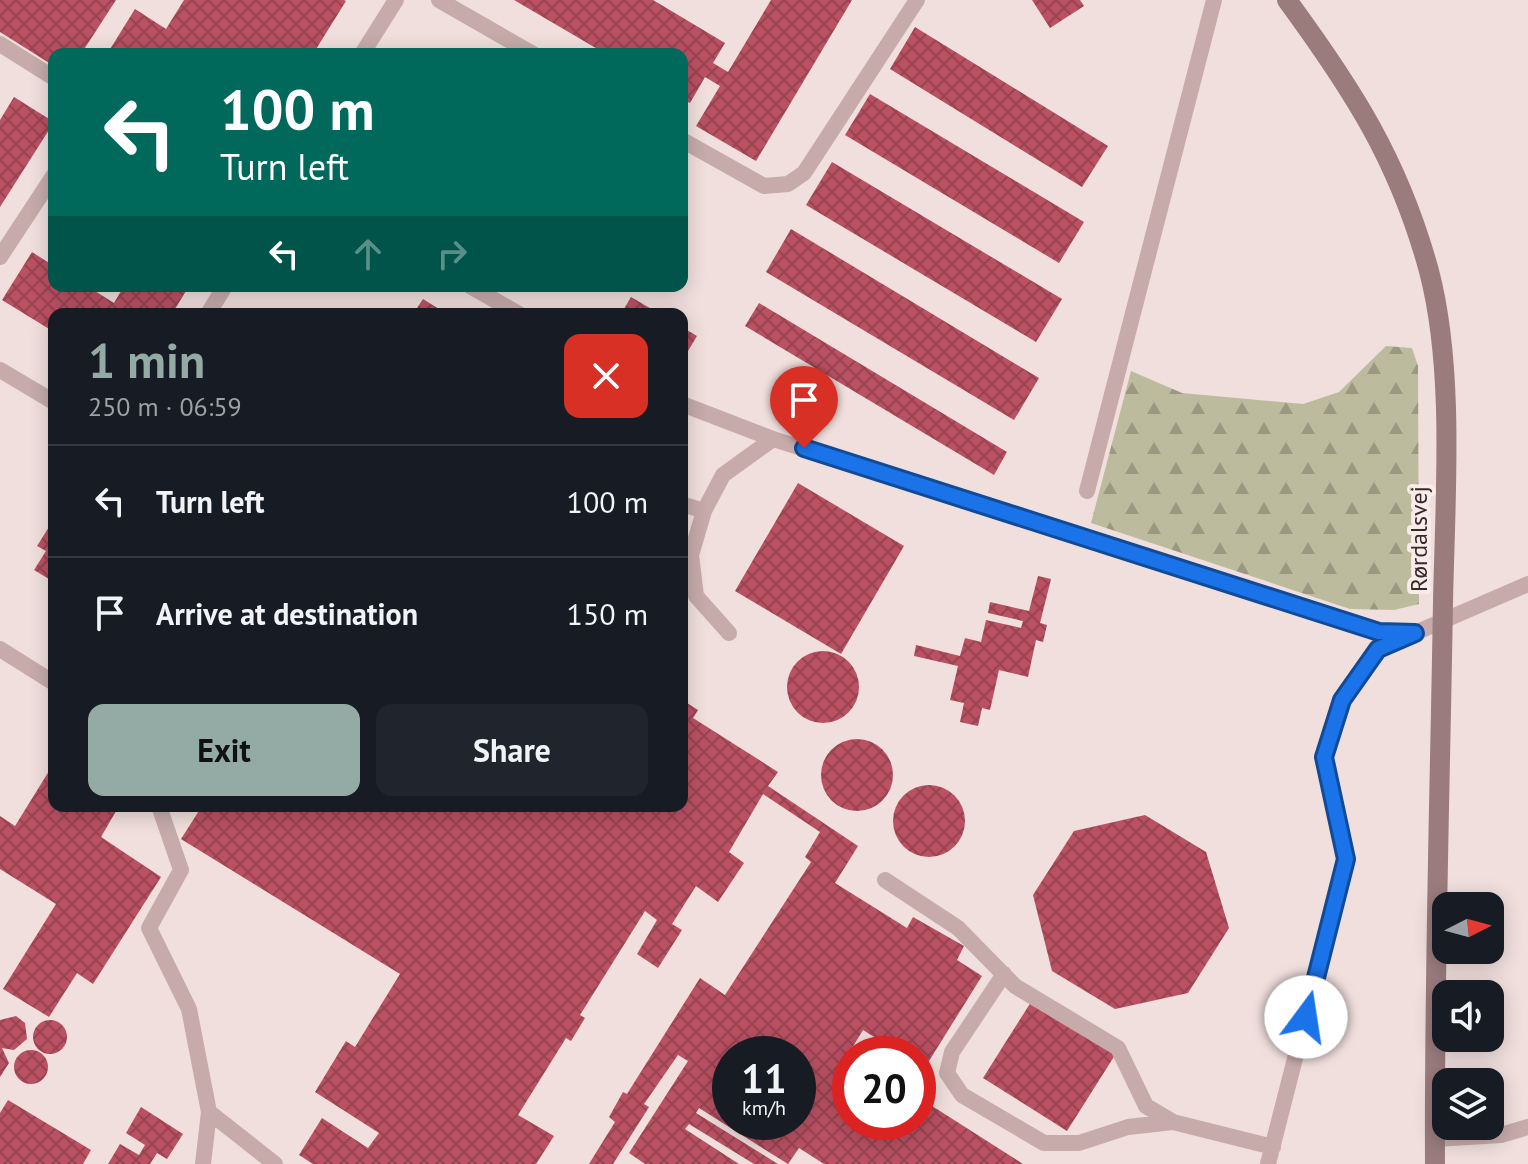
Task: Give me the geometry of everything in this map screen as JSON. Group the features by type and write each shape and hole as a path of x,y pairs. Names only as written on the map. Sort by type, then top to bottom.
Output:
{"street":[{"name":"Rørdalsvej","path":"1287,0 1346,80 1398,174 1429,272 1439,323 1444,383 1444,551 1436,1068"},
{"name":"Rørdalsvej","path":"1435,1140 1435,1164"}],"lane":[{"path":"366,48 396,0"},
{"path":"439,0 523,48"},
{"path":"688,143 764,186 788,184 804,173 917,0"},
{"path":"1087,491 1214,0"},
{"path":"0,44 48,74"},
{"path":"0,257 48,184"},
{"path":"480,292 508,308"},
{"path":"0,370 48,398"},
{"path":"688,406 773,439 1379,632 1415,633"},
{"path":"729,633 696,596 691,555 704,511 723,475 773,439"},
{"path":"688,506 704,511"},
{"path":"1268,1164 1346,859 1324,757 1342,700 1378,649 1528,584"},
{"path":"0,649 48,679"},
{"path":"161,812 181,870 149,928 189,1009 209,1112 203,1164"},
{"path":"885,880 958,928 1015,986 1118,1048 1146,1106 1173,1122 1273,1147"},
{"path":"1004,974 952,1052 947,1073 962,1095 1044,1143 1079,1143 1128,1127 1173,1122"},
{"path":"209,1112 275,1164"},
{"path":"1504,1134 1528,1127"}],"green space":[{"path":"1386,346 1412,348 1418,366 1419,604 1394,610 1350,609 1091,523 1131,371 1182,393 1303,404 1339,392"}],"building":[{"path":"0,0 116,0 85,48 48,48 48,62 0,32"},
{"path":"184,0 346,1 317,48 111,48 135,9 166,29"},
{"path":"514,0 653,0 725,43 713,63 728,72 771,0 852,0 756,161 696,126 720,86 705,77 688,102 688,48 596,48"},
{"path":"1032,0 1080,0 1084,6 1050,28"},
{"path":"915,27 1108,146 1082,187 890,69"},
{"path":"870,94 1084,222 1059,263 845,135"},
{"path":"14,97 48,118 48,131 0,207 0,120"},
{"path":"832,162 1062,299 1036,342 806,205"},
{"path":"791,229 1039,378 1014,420 766,272"},
{"path":"32,252 48,262 48,292 97,292 114,303 120,292 185,292 176,308 48,308 48,328 2,300"},
{"path":"631,297 650,308 625,308"},
{"path":"423,299 437,308 417,308"},
{"path":"759,303 1007,452 994,475 745,326"},
{"path":"688,331 697,336 688,351"},
{"path":"798,483 904,546 841,654 735,591"},
{"path":"48,529 48,578 34,570 46,551 37,546"},
{"path":"1038,576 1051,579 1040,623 1047,625 1043,642 1036,640 1028,677 999,670 990,710 982,708 978,726 960,722 964,703 950,700 958,666 914,656 916,645 960,656 965,638 981,642 986,620 1021,628 1023,621 988,613 990,602 1029,611"},
{"path":"823,651 849,661 859,687 849,713 823,723 797,713 787,687 797,661"},
{"path":"688,704 698,710 693,718 778,772 768,786 858,846 835,883 907,928 913,917 964,946 957,960 982,976 936,1050 936,1036 872,1036 863,1030 859,1036 832,1036 832,1140 936,1140 936,1108 1023,1164 824,1164 799,1148 788,1164 750,1140 816,1140 816,1036 712,1036 712,1116 699,1108 696,1113 712,1123 712,1138 689,1124 685,1129 739,1164 645,1164 629,1153 688,1061 678,1055 644,1104 649,1107 613,1164 589,1164 615,1122 609,1117 623,1092 627,1094 700,978 725,995 811,862 805,857 820,832 763,794 729,852 744,863 718,902 696,886 672,924 682,930 658,968 637,954 657,920 645,911 580,1015 585,1018 571,1041 566,1038 518,1115 554,1136 536,1164 313,1164 299,1155 322,1118 368,1148 379,1133 315,1092 346,1041 355,1047 400,974 181,839 198,812 688,812"},
{"path":"857,739 883,749 893,775 883,801 857,811 831,801 821,775 831,749"},
{"path":"48,773 48,812 116,812 101,837 161,877 93,984 77,973 49,1017 3,989 56,904 0,869 0,816 15,826"},
{"path":"929,785 955,795 965,821 955,847 929,857 903,847 893,821 903,795"},
{"path":"1145,815 1206,852 1229,928 1188,993 1115,1009 1052,971 1033,895 1074,831"},
{"path":"1031,1002 1115,1055 1067,1131 983,1078"},
{"path":"16,1016 25,1023 27,1039 14,1050 2,1048 9,1063 0,1077 0,1020"},
{"path":"50,1020 62,1025 67,1037 62,1049 50,1054 38,1049 33,1037 38,1025"},
{"path":"31,1050 43,1055 48,1067 43,1079 31,1084 19,1079 14,1067 19,1055"},
{"path":"8,1100 91,1150 83,1164 0,1164 0,1113"},
{"path":"141,1107 183,1134 167,1159 157,1153 150,1164 108,1164 120,1144 139,1155 145,1145 126,1133"},
{"path":"715,1140 739,1140 778,1164 754,1164"}],"route":[{"path":"804,448 1379,632 1415,633 1378,649 1342,700 1324,757 1346,859 1306,1017"}]}
